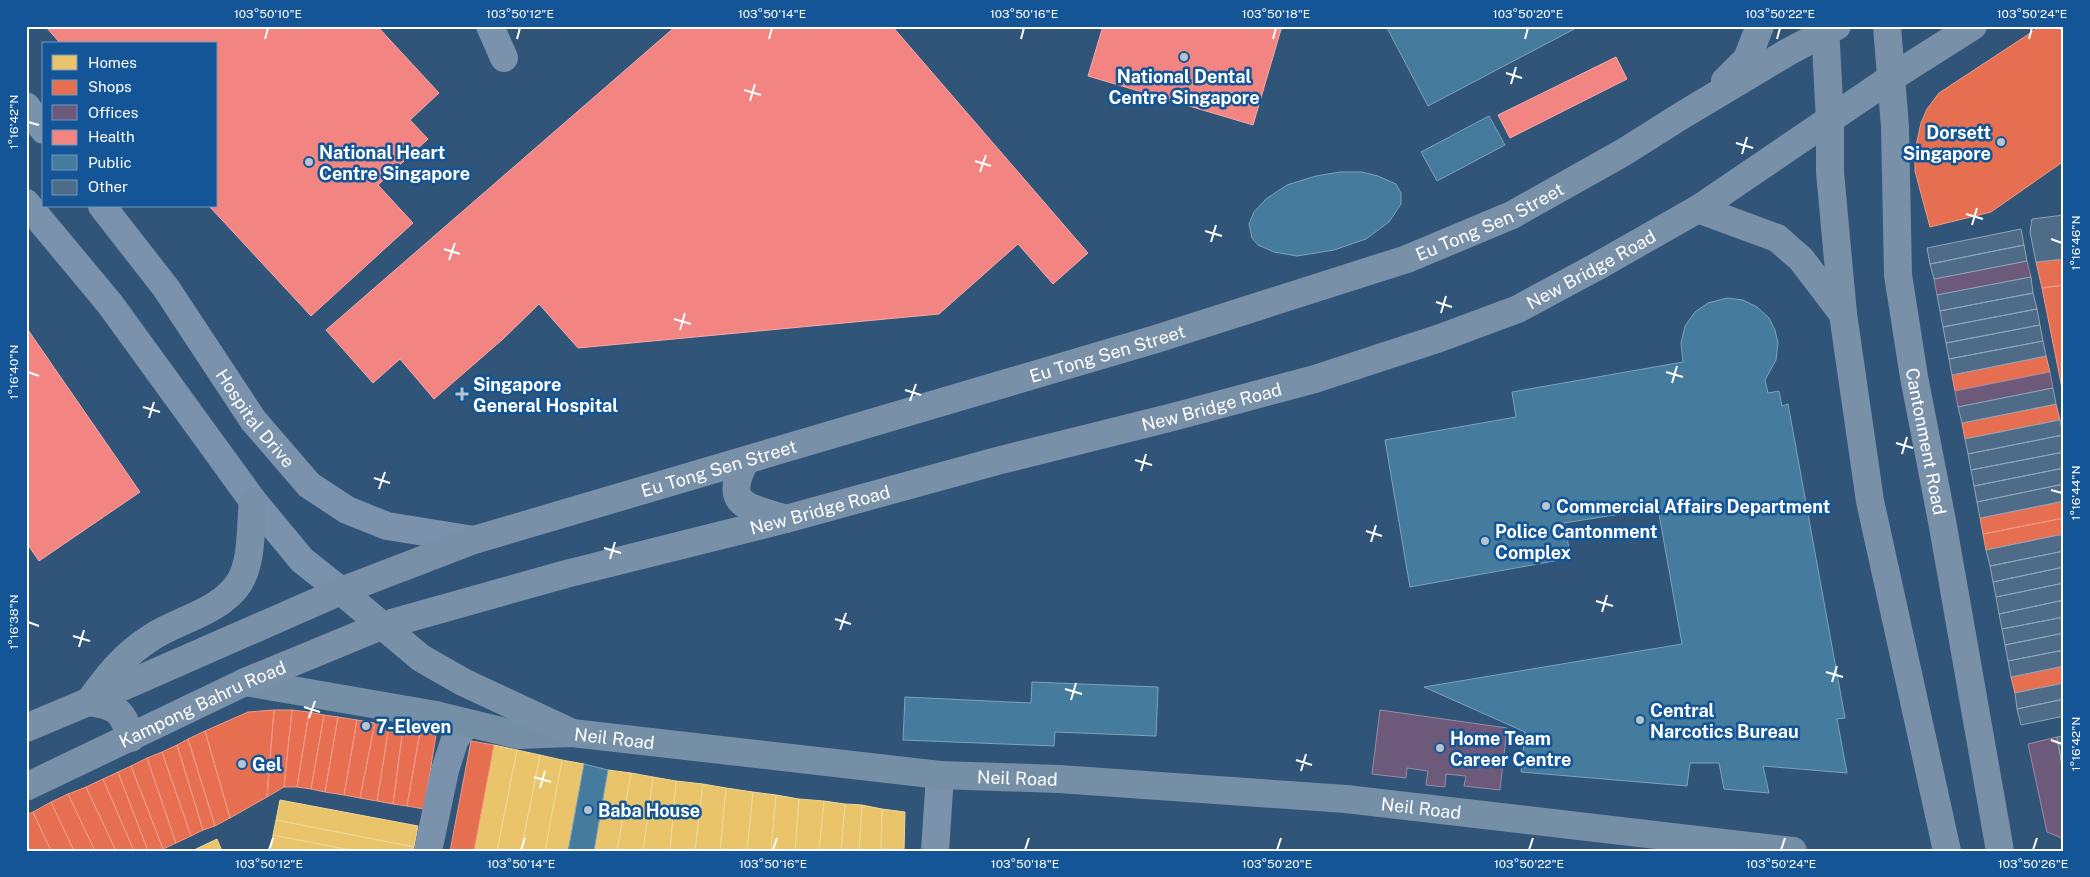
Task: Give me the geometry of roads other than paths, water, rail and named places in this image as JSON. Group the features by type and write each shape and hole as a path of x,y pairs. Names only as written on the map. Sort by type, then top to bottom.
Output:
{"main road":[{"path":"1681,116 1732,76 1747,59 1760,26"},
{"name":"Cantonment Road","path":"1887,26 1895,126 1898,275 1914,377 1942,521 2000,851"},
{"name":"New Bridge Road","path":"381,626 566,574 786,519 997,461 1315,379 1440,338 1518,309 1698,209 1891,78 1973,26"},
{"path":"1829,29 1830,172 1843,314 1870,501 1947,851"},
{"name":"Eu Tong Sen Street","path":"341,591 474,540 745,462 1156,339 1406,259 1512,215 1624,152 1681,116 1829,29"},
{"path":"1698,209 1777,238 1801,259 1843,314"},
{"path":"745,462 736,478 736,493 740,501 752,508 786,519"},
{"path":"88,702 118,663 152,637 226,599 240,582 247,559 253,501"},
{"path":"26,728 341,591 421,658 462,682 572,733"},
{"name":"Kampong Bahru Road","path":"26,787 245,682 381,626"},
{"name":"Neil Road","path":"245,682 467,722 518,734 572,733 940,775 1059,780 1346,799 1793,851"},
{"path":"88,702 109,705 119,712 126,722 131,738"}],"street":[{"path":"490,26 504,58"},
{"path":"26,106 42,127"},
{"path":"26,203 110,304 253,501 302,560 341,591"},
{"name":"Hospital Drive","path":"104,208 166,288 253,420 309,485 347,510 387,526 474,540"},
{"path":"428,851 445,770 455,739 467,722"},
{"path":"935,851 940,775"}],"place":[{"name":"National Dental Centre Singapore","path":"1184,57"},
{"name":"Dorsett Singapore","path":"2001,142"},
{"name":"National Heart Centre Singapore","path":"309,162"},
{"name":"Singapore General Hospital","path":"462,394"},
{"name":"Commercial Affairs Department","path":"1546,506"},
{"name":"Police Cantonment Complex","path":"1485,541"},
{"name":"Central Narcotics Bureau","path":"1640,720"},
{"name":"7-Eleven","path":"366,726"},
{"name":"Home Team Career Centre","path":"1440,748"},
{"name":"Gel","path":"242,764"},
{"name":"Baba House","path":"588,810"}]}
